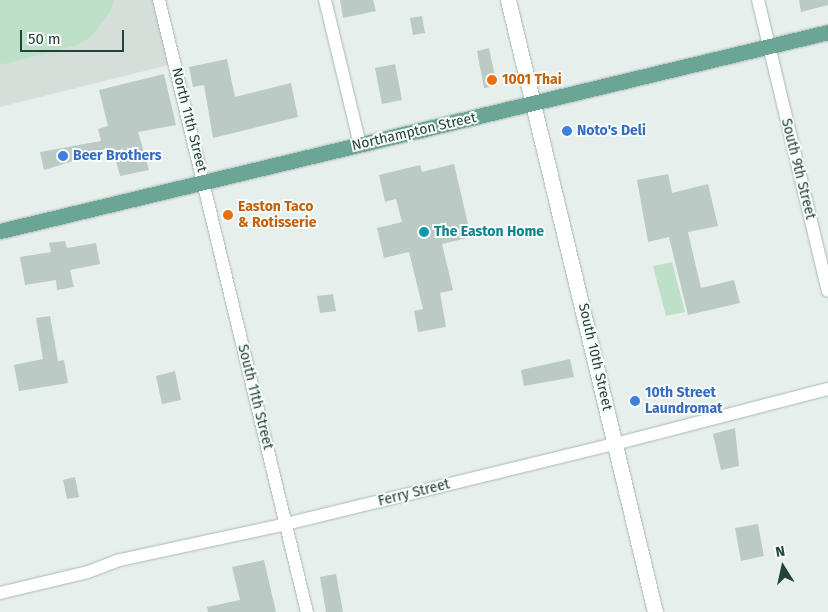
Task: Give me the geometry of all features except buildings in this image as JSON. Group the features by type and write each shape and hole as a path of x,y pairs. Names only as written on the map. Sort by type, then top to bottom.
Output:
{"main road":[{"name":"Northampton Street","path":"0,231 828,32"}],"street":[{"name":"North 11th Street","path":"159,0 204,182"},
{"path":"325,0 360,145"},
{"name":"South 10th Street","path":"508,0 655,612"},
{"name":"South 9th Street","path":"758,0 828,291"},
{"name":"South 11th Street","path":"204,182 307,612"},
{"name":"Ferry Street","path":"0,593 88,572 120,560 286,524 615,444 828,389"}],"shaded area":[{"path":"0,0 158,0 173,64 0,107"}],"green space":[{"path":"0,0 114,0 110,12 90,38 75,46 0,65"},
{"path":"672,262 685,312 666,316 653,266"}],"place":[{"name":"1001 Thai","path":"492,80"},
{"name":"Noto's Deli","path":"567,131"},
{"name":"Beer Brothers","path":"63,156"},
{"name":"Easton Taco & Rotisserie","path":"228,215"},
{"name":"The Easton Home","path":"424,232"},
{"name":"10th Street Laundromat","path":"635,401"}]}
